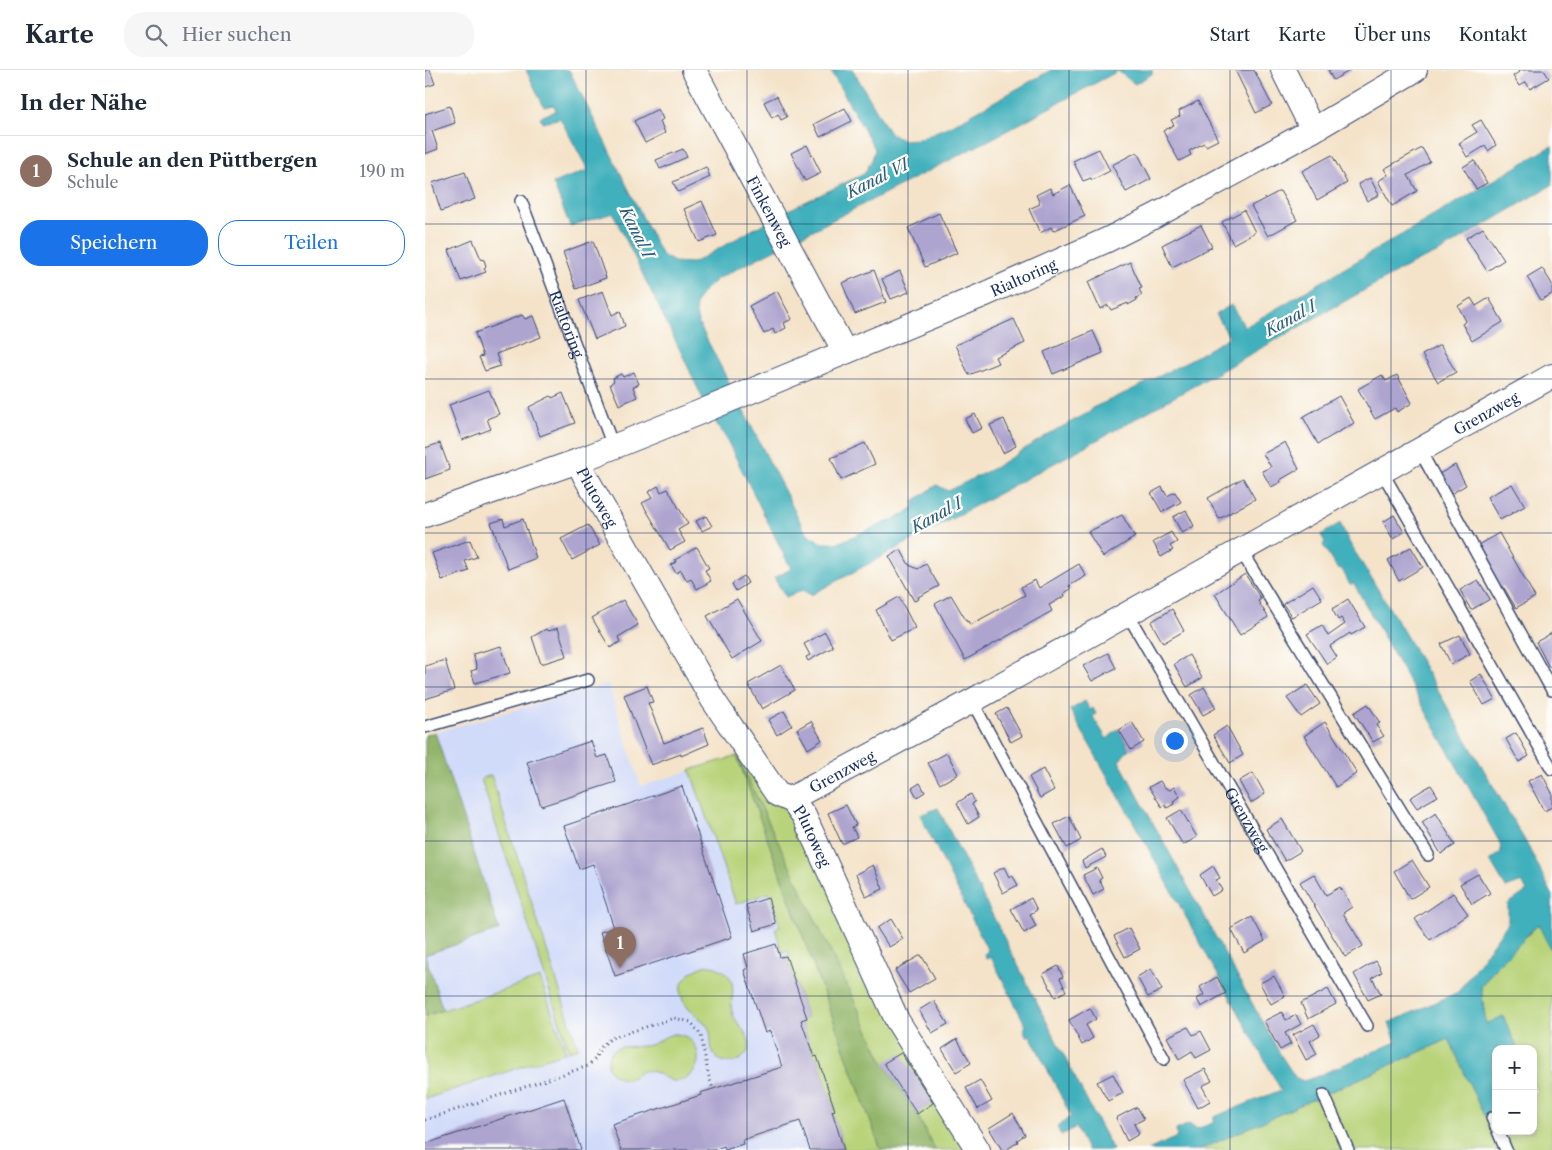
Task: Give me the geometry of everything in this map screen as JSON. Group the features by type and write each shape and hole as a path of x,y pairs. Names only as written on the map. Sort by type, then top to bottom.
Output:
{"street":[{"name":"Finkenweg","path":"694,70 845,352"},
{"path":"1283,70 1313,130"},
{"name":"Rialtoring","path":"425,515 578,461 698,413 1010,283 1107,240 1313,130 1415,70"},
{"name":"Grenzweg","path":"793,801 797,796 972,701 1241,551 1381,470 1552,376"},
{"name":"Plutoweg","path":"578,461 713,700 777,794 793,801 804,816 897,1020 979,1150"}],"lane":[{"name":"Rialtoring","path":"521,201 613,446"},
{"path":"1419,449 1552,690"},
{"path":"1381,470 1552,769"},
{"path":"1241,551 1428,855"},
{"name":"Grenzweg","path":"1127,613 1367,1026"},
{"path":"425,727 588,680"},
{"path":"972,701 1164,1059"},
{"path":"1324,1095 1348,1150"},
{"path":"1500,1135 1506,1150"}],"path":[{"path":"425,1120 588,1066 594,1060 601,1047 611,1038 674,1018 691,1022 701,1035 713,1089"}],"shaded area":[{"path":"608,684 641,786 737,756 881,1150 425,1150 425,735"}],"green space":[{"path":"435,732 499,930 425,955 425,735"},
{"path":"743,754 793,819 969,1150 935,1150 916,1114 884,1063 740,764 881,1150 843,1150 832,1111 835,1110 817,1056 814,1057 801,1020 807,1018 787,957 790,956 788,951 782,952 775,928 780,926 769,893 736,904 690,770"},
{"path":"737,756 884,1063 917,1114 935,1150 881,1150"},
{"path":"491,775 578,1048 569,1051 481,779"},
{"path":"1539,924 1552,952 1552,1150 1199,1150 1449,1039 1484,1116 1492,1113 1492,1135 1537,1135 1537,1045 1516,1045 1503,1016 1486,1024 1481,987 1495,968"},
{"path":"425,955 443,1010 425,1016"},
{"path":"708,965 721,969 730,978 732,983 731,1006 733,1015 746,1035 749,1045 745,1055 736,1062 728,1062 716,1057 713,1053 708,1027 683,1002 681,988 683,981 693,971"},
{"path":"540,978 566,1052 425,1099 425,1016"},
{"path":"675,1034 691,1040 698,1054 696,1069 683,1080 672,1081 649,1071 642,1071 629,1079 622,1079 615,1076 608,1067 608,1058 611,1052 616,1049 650,1045"}],"water":[{"path":"526,70 569,70 661,254 674,262 693,263 784,212 864,174 872,160 875,149 830,70 853,70 889,132 902,140 918,139 952,125 1051,70 1152,70 1152,74 1135,84 1118,71 995,137 717,279 698,298 696,316 699,324 806,533 822,543 838,543 903,515 914,507 914,501 937,485 948,491 994,468 1052,432 1090,412 1092,408 1162,375 1229,337 1216,314 1231,305 1245,327 1552,146 1552,185 1439,252 1413,263 1110,433 811,595 802,590 786,597 774,578 791,569 726,438 705,404 613,213 570,226 553,183 588,170 560,118 543,123 540,117 556,111 554,105 544,107"},
{"path":"1340,523 1349,542 1401,627 1528,846 1552,894 1552,952 1538,924 1495,968 1481,987 1486,1024 1503,1016 1516,1045 1492,1045 1492,1113 1484,1116 1449,1039 1199,1150 1148,1150 1177,1137 1176,1130 1189,1124 1196,1129 1213,1123 1214,1117 1281,1090 1070,710 1085,701 1090,710 1093,708 1096,714 1093,717 1107,739 1118,729 1129,749 1119,761 1280,1054 1295,1077 1303,1081 1396,1042 1389,1023 1458,992 1508,923 1508,904 1527,891 1522,882 1506,888 1490,861 1501,852 1500,843 1354,584 1350,585 1342,569 1337,569 1323,545 1325,542 1321,535"},
{"path":"938,808 1113,1150 1087,1150 1076,1127 1061,1136 1057,1127 1071,1116 1030,1035 1027,1037 1023,1029 1026,1026 991,957 986,959 984,954 988,951 920,815"}],"building":[{"path":"425,70 430,70 435,84 425,87"},
{"path":"1235,70 1254,70 1272,105 1256,113"},
{"path":"1328,70 1351,70 1333,80"},
{"path":"1518,70 1544,70 1549,78 1530,89 1526,82 1519,86 1513,76 1519,72"},
{"path":"777,96 787,117 781,120 778,114 772,118 764,102"},
{"path":"1198,101 1218,140 1206,146 1204,143 1189,151 1191,155 1179,161 1163,131 1174,125 1171,120 1180,116 1179,111"},
{"path":"450,106 455,123 432,131 438,149 425,154 425,114"},
{"path":"845,108 852,121 820,137 814,124"},
{"path":"658,109 663,119 660,121 665,133 645,143 634,121"},
{"path":"1481,120 1496,145 1488,151 1485,146 1467,157 1459,143 1477,132 1472,125"},
{"path":"807,145 821,173 805,181 791,153"},
{"path":"1422,148 1430,162 1408,175 1417,191 1392,206 1378,181 1388,175 1384,169"},
{"path":"683,149 687,157 660,169 656,160"},
{"path":"1099,149 1110,171 1092,180 1091,178 1083,181 1073,161"},
{"path":"1137,152 1151,179 1126,192 1112,165"},
{"path":"1332,155 1347,183 1317,200 1302,171"},
{"path":"1474,160 1487,183 1476,189 1463,167"},
{"path":"706,167 710,177 678,192 673,182"},
{"path":"465,172 475,199 441,211 432,183"},
{"path":"1370,178 1379,195 1367,201 1358,184"},
{"path":"1070,185 1085,216 1053,231 1051,227 1040,233 1029,209 1040,204 1036,195 1050,188 1053,194"},
{"path":"1280,191 1297,220 1268,236 1251,206"},
{"path":"702,201 717,235 699,242 684,209"},
{"path":"1244,210 1255,232 1233,244 1222,222"},
{"path":"939,213 957,253 925,267 908,228"},
{"path":"1201,225 1212,247 1172,267 1162,245"},
{"path":"1483,228 1504,260 1487,271 1466,238"},
{"path":"473,240 481,259 484,260 486,272 461,281 449,250"},
{"path":"593,241 606,278 576,289 563,252"},
{"path":"1130,262 1142,288 1139,289 1142,295 1128,305 1128,303 1111,310 1108,305 1100,309 1088,282"},
{"path":"1542,268 1552,284 1552,294 1541,300 1527,277"},
{"path":"874,270 886,302 855,314 842,283"},
{"path":"900,271 909,292 891,299 882,279"},
{"path":"603,291 612,315 620,311 625,326 595,339 579,300"},
{"path":"777,291 792,319 784,323 786,328 775,334 773,329 764,334 749,306"},
{"path":"1471,298 1476,306 1489,298 1503,322 1472,341 1462,324 1466,321 1458,306"},
{"path":"522,315 525,319 533,316 541,337 496,354 500,366 485,371 479,357 483,356 475,333"},
{"path":"1014,319 1025,343 995,357 998,363 969,375 955,345"},
{"path":"1093,331 1103,353 1053,374 1044,352"},
{"path":"1440,345 1456,372 1438,382 1422,355"},
{"path":"634,372 639,384 633,387 637,397 619,405 610,384 614,381 613,378 621,374 623,377"},
{"path":"1382,375 1386,381 1397,375 1412,403 1397,412 1395,408 1375,419 1358,389"},
{"path":"489,390 499,414 487,419 491,429 462,440 449,405"},
{"path":"563,393 575,423 540,436 529,407 551,396 552,398"},
{"path":"1339,396 1354,423 1318,444 1303,417"},
{"path":"975,414 982,428 972,433 965,419"},
{"path":"1004,419 1016,446 1003,453 990,425"},
{"path":"1285,442 1299,469 1271,487 1262,471 1271,467 1263,454"},
{"path":"440,443 450,470 425,479 425,448"},
{"path":"865,443 875,464 841,480 831,458"},
{"path":"1455,465 1466,485 1451,494 1439,474"},
{"path":"1243,478 1255,499 1219,519 1208,498"},
{"path":"1512,484 1525,506 1500,520 1487,497"},
{"path":"658,486 661,492 668,489 688,524 678,530 685,542 670,550 642,503 652,498 648,492"},
{"path":"1162,487 1167,496 1175,492 1181,502 1162,512 1151,493"},
{"path":"1186,510 1194,526 1182,533 1173,517"},
{"path":"1122,515 1135,537 1103,557 1088,532"},
{"path":"1394,515 1404,532 1393,539 1383,522"},
{"path":"706,516 712,526 702,531 696,521"},
{"path":"503,519 505,526 523,519 536,558 508,569 491,523"},
{"path":"588,525 600,545 572,560 561,539"},
{"path":"1171,532 1177,542 1170,546 1173,550 1161,557 1153,542"},
{"path":"1499,533 1535,597 1516,608 1503,586 1499,588 1476,546"},
{"path":"470,540 477,557 465,561 469,571 442,580 432,553"},
{"path":"697,547 709,568 705,570 711,581 697,589 691,579 687,581 681,570 676,573 671,565 676,562 675,560"},
{"path":"1411,547 1423,567 1399,581 1388,560"},
{"path":"901,550 909,565 918,569 926,564 939,586 914,601 889,556"},
{"path":"1079,564 1086,576 1069,586 1071,589 1064,593 1065,596 1049,605 1052,611 965,660 935,604 951,595 970,625 1025,595 1021,587 1035,580 1039,588"},
{"path":"1245,574 1261,599 1258,601 1268,617 1240,635 1215,594"},
{"path":"744,576 748,583 736,591 732,584"},
{"path":"1478,580 1490,599 1471,610 1460,590"},
{"path":"1313,585 1322,599 1292,617 1283,604"},
{"path":"899,597 915,628 891,640 876,610"},
{"path":"737,599 762,641 732,659 707,616"},
{"path":"1348,599 1365,627 1351,635 1350,633 1330,646 1337,657 1327,664 1307,634 1322,625 1328,636 1345,624 1341,618 1338,620 1332,609"},
{"path":"623,600 638,625 618,637 620,642 610,648 592,618"},
{"path":"1172,609 1184,631 1163,643 1151,622"},
{"path":"558,628 567,656 541,664 532,637 546,629 549,631"},
{"path":"825,632 833,647 808,661 806,657 810,655 804,644"},
{"path":"1552,633 1552,665 1549,667 1536,642"},
{"path":"1460,635 1470,654 1451,664 1441,644"},
{"path":"501,646 510,673 475,683 471,671 477,669 473,654"},
{"path":"1108,653 1116,668 1092,681 1083,666"},
{"path":"1189,655 1202,678 1187,687 1174,664"},
{"path":"445,660 454,690 425,699 425,666"},
{"path":"781,665 795,690 762,709 748,684"},
{"path":"1481,674 1495,699 1484,705 1470,681"},
{"path":"1307,685 1320,704 1301,717 1287,698"},
{"path":"647,686 653,702 648,703 664,743 703,728 709,744 681,756 681,754 651,765 624,695"},
{"path":"1204,687 1216,708 1203,715 1191,695"},
{"path":"1368,704 1380,723 1376,725 1384,736 1373,742 1354,713"},
{"path":"1007,708 1022,736 1011,742 996,714"},
{"path":"784,711 792,725 777,735 768,720"},
{"path":"811,721 822,740 808,749 797,729"},
{"path":"1132,722 1144,742 1131,750 1119,730"},
{"path":"1325,722 1357,773 1336,787 1304,736"},
{"path":"1227,726 1243,755 1230,763 1213,735"},
{"path":"1516,733 1529,756 1519,762 1506,739"},
{"path":"591,741 597,758 607,755 616,782 541,806 527,762"},
{"path":"947,753 958,774 940,784 928,763"},
{"path":"1043,769 1054,790 1040,798 1029,777"},
{"path":"1253,773 1265,794 1251,803 1239,781"},
{"path":"1542,774 1552,793 1552,807 1544,811 1528,781"},
{"path":"1160,781 1164,787 1170,790 1174,787 1180,797 1167,808 1165,805 1162,807 1149,787"},
{"path":"920,783 925,792 917,797 912,788"},
{"path":"1431,785 1438,796 1417,808 1410,798"},
{"path":"682,786 732,937 615,976 600,932 614,928 593,864 579,869 564,826"},
{"path":"971,794 975,802 972,804 979,817 968,824 957,803"},
{"path":"846,805 856,825 852,827 857,837 842,844 828,813"},
{"path":"1181,810 1197,837 1183,845 1167,818"},
{"path":"1436,813 1455,845 1441,854 1422,822"},
{"path":"1069,816 1081,840 1067,848 1054,824"},
{"path":"1282,819 1301,851 1285,861 1266,829"},
{"path":"1102,849 1106,857 1085,868 1082,861"},
{"path":"1412,860 1429,887 1410,899 1394,871"},
{"path":"873,865 883,889 866,897 856,874"},
{"path":"1213,866 1220,878 1216,880 1222,890 1212,896 1200,875"},
{"path":"1004,867 1009,877 1012,875 1018,885 1003,893 993,873"},
{"path":"1097,868 1102,878 1099,880 1104,889 1093,895 1083,875"},
{"path":"1314,874 1326,895 1340,887 1352,907 1343,913 1363,946 1345,957 1300,882"},
{"path":"1478,874 1490,893 1472,904 1460,884"},
{"path":"1453,893 1468,914 1430,940 1415,919"},
{"path":"768,898 776,924 754,931 746,905"},
{"path":"1031,898 1037,910 1030,914 1036,926 1024,933 1011,909"},
{"path":"1252,917 1265,941 1244,953 1231,929"},
{"path":"891,919 903,939 889,947 877,928"},
{"path":"1129,928 1140,949 1125,957 1114,936"},
{"path":"776,944 780,957 786,956 807,1018 801,1020 814,1057 817,1056 835,1110 832,1111 844,1150 810,1150 800,1121 742,1140 743,1144 725,1150 724,1146 713,1150 621,1150 612,1124 782,1067 770,1031 765,1033 744,970 748,968 744,954"},
{"path":"921,955 935,978 909,993 895,970"},
{"path":"1376,961 1382,972 1372,978 1381,994 1368,1000 1354,974"},
{"path":"1058,966 1063,977 1060,978 1066,991 1055,997 1043,974"},
{"path":"1151,969 1162,990 1148,997 1137,977"},
{"path":"1274,976 1285,996 1271,1004 1260,983"},
{"path":"1217,977 1226,993 1201,1007 1197,999 1204,995 1200,987"},
{"path":"1328,989 1336,1004 1308,1019 1301,1003"},
{"path":"934,1001 948,1024 932,1033 919,1010"},
{"path":"1090,1008 1096,1019 1086,1025 1093,1038 1082,1045 1069,1020"},
{"path":"1282,1012 1286,1020 1296,1015 1301,1024 1285,1033 1291,1044 1280,1050 1264,1021"},
{"path":"1314,1024 1320,1035 1310,1041 1317,1054 1306,1060 1293,1035"},
{"path":"1188,1027 1193,1035 1201,1031 1211,1050 1196,1058 1192,1051 1179,1059 1167,1037"},
{"path":"957,1039 971,1063 956,1072 942,1049"},
{"path":"901,1053 933,1103 917,1114 884,1063"},
{"path":"1205,1069 1212,1081 1202,1086 1210,1101 1198,1108 1183,1080"},
{"path":"1113,1074 1123,1093 1108,1101 1097,1082"},
{"path":"980,1080 992,1101 978,1109 966,1088"},
{"path":"564,1098 581,1150 425,1150 425,1144"},
{"path":"1137,1107 1144,1119 1134,1124 1139,1134 1127,1141 1116,1118"},
{"path":"1013,1113 1025,1135 1006,1150 1002,1150 989,1128"}],"place":[{"name":"Schule an den Püttbergen","path":"620,968"}],"water label":[{"name":"Kanal VI","path":"877,178"},
{"name":"Kanal I","path":"637,232"},
{"name":"Kanal I","path":"1290,318"},
{"name":"Kanal I","path":"936,515"}]}
